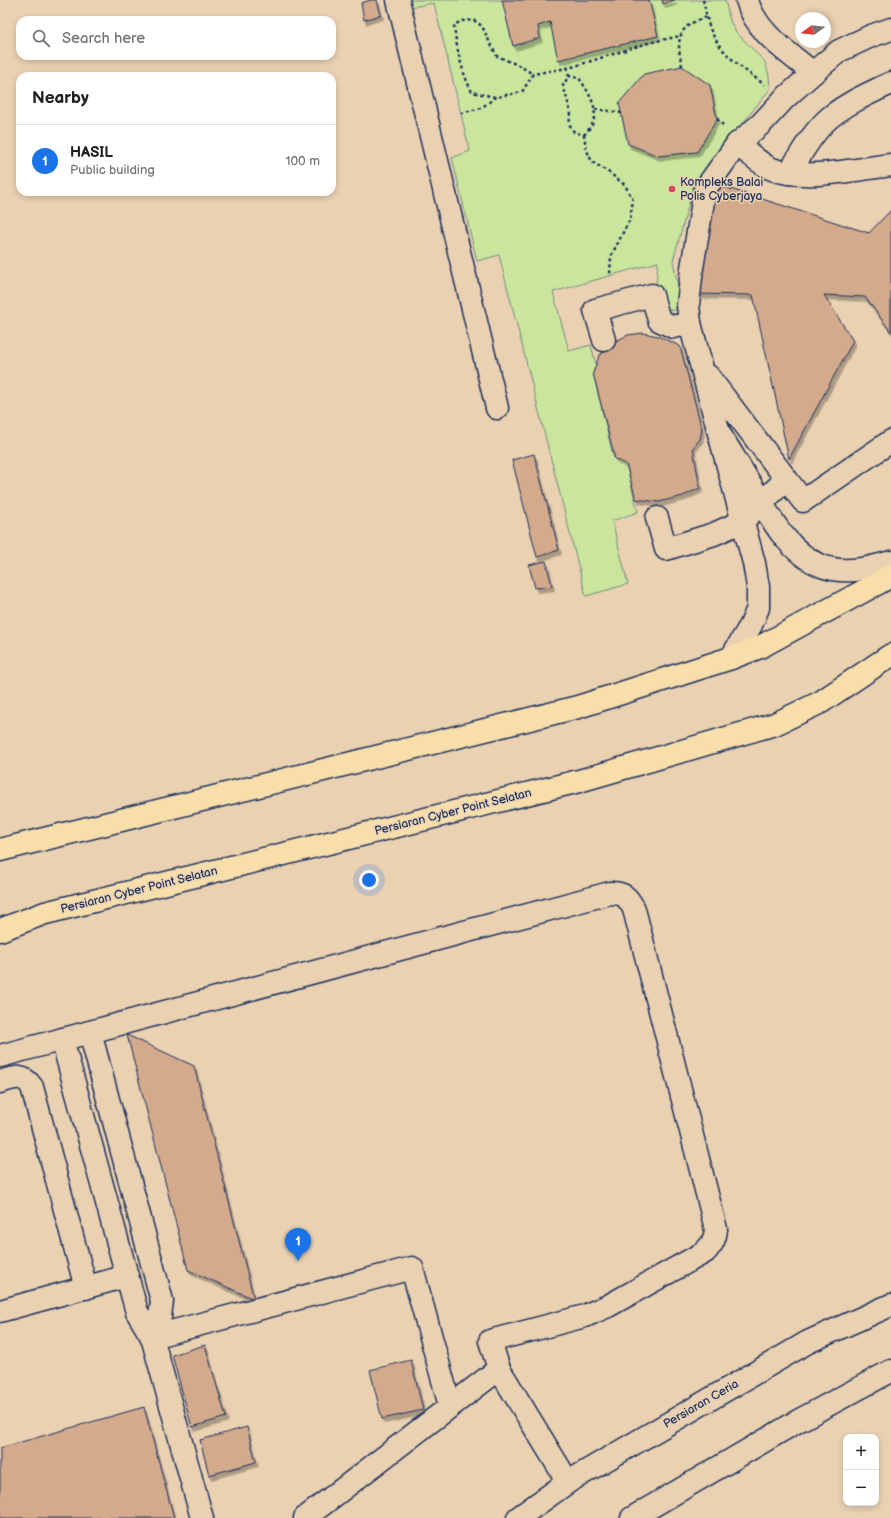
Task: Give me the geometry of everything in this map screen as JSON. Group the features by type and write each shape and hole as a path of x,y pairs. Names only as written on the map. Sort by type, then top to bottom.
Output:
{"main road":[{"path":"0,850 578,707 731,658 760,647 891,575"},
{"name":"Persiaran Cyber Point Selatan","path":"0,930 45,913 579,781 775,724 822,702 891,655"}],"street":[{"path":"398,0 497,408"},
{"path":"747,0 755,19 769,37 813,73"},
{"path":"731,658 751,625 758,608 758,587 754,562 690,324 688,305 692,268 705,189 737,144 761,124 784,99 813,73 839,51 871,36 891,29"},
{"path":"789,172 813,136 829,118 857,99 891,83"},
{"path":"737,144 772,169 789,172 808,174 891,165"},
{"path":"604,340 595,310 652,295 659,320 673,327 690,324"},
{"path":"701,367 803,501 891,441"},
{"path":"719,433 776,526 788,542 805,557 822,566 841,570 862,570 891,562"},
{"path":"657,518 666,549 714,534 742,521 786,479"},
{"path":"0,1056 610,893 619,893 626,896 634,909 716,1229 712,1244 705,1252 608,1306 585,1316 490,1341 498,1369 568,1482"},
{"path":"90,1032 162,1301 160,1316 152,1337"},
{"path":"62,1039 137,1312 152,1337 202,1518"},
{"path":"0,1082 23,1077 32,1087 86,1288"},
{"path":"152,1337 412,1268 450,1406"},
{"path":"0,1311 127,1276"},
{"name":"Persiaran Ceria","path":"518,1518 568,1482 808,1342 891,1305"},
{"path":"305,1518 498,1369"},
{"path":"632,1518 792,1425 891,1371"}],"path":[{"path":"703,0 711,32 720,48 732,60 770,89"},
{"path":"682,66 679,51 680,36 689,25 707,17"},
{"path":"533,74 522,92 496,97 472,92 467,82 455,36 454,25 462,21 473,20 482,26 497,56 520,66 533,74 567,67 648,43 680,36"},
{"path":"567,67 569,76 563,85 571,113 569,124 574,132 584,135"},
{"path":"569,76 579,78 595,109 593,123 584,135 586,148 592,162 625,185 633,200 630,218 611,256 610,276"},
{"path":"461,113 481,108 496,97"},
{"path":"595,109 622,113"}],"green space":[{"path":"410,0 725,0 730,21 736,32 765,62 769,76 770,89 707,168 689,203 673,261 680,297 679,305 674,311 666,308 656,287 658,262 553,292 569,351 591,345 596,365 593,373 614,459 626,464 638,512 612,521 628,584 586,596 499,255 477,261 452,158 470,151 434,3 411,7"}],"building":[{"path":"377,0 381,15 364,20 361,3"},
{"path":"502,0 649,0 658,36 558,60 550,22 538,26 540,38 513,46"},
{"path":"662,0 675,0 663,4"},
{"path":"682,66 710,85 717,119 697,152 658,156 628,144 619,103 644,74"},
{"path":"715,184 869,233 891,210 891,332 865,297 824,295 853,341 789,459 753,295 696,294"},
{"path":"643,333 658,336 680,346 702,429 700,439 693,448 700,488 683,496 659,502 636,499 626,464 615,459 593,373 599,356 612,343 628,335"},
{"path":"534,454 559,550 537,557 512,460"},
{"path":"546,561 552,586 535,588 529,565"},
{"path":"127,1035 194,1066 254,1299 188,1270"},
{"path":"205,1345 226,1417 192,1427 172,1355"},
{"path":"411,1360 423,1410 382,1419 370,1370"},
{"path":"144,1407 174,1518 0,1518 0,1448"},
{"path":"247,1427 256,1462 209,1475 200,1440"}],"place":[{"name":"Kompleks Balai Polis Cyberjaya","path":"672,189"},
{"name":"HASIL","path":"298,1261"}]}
